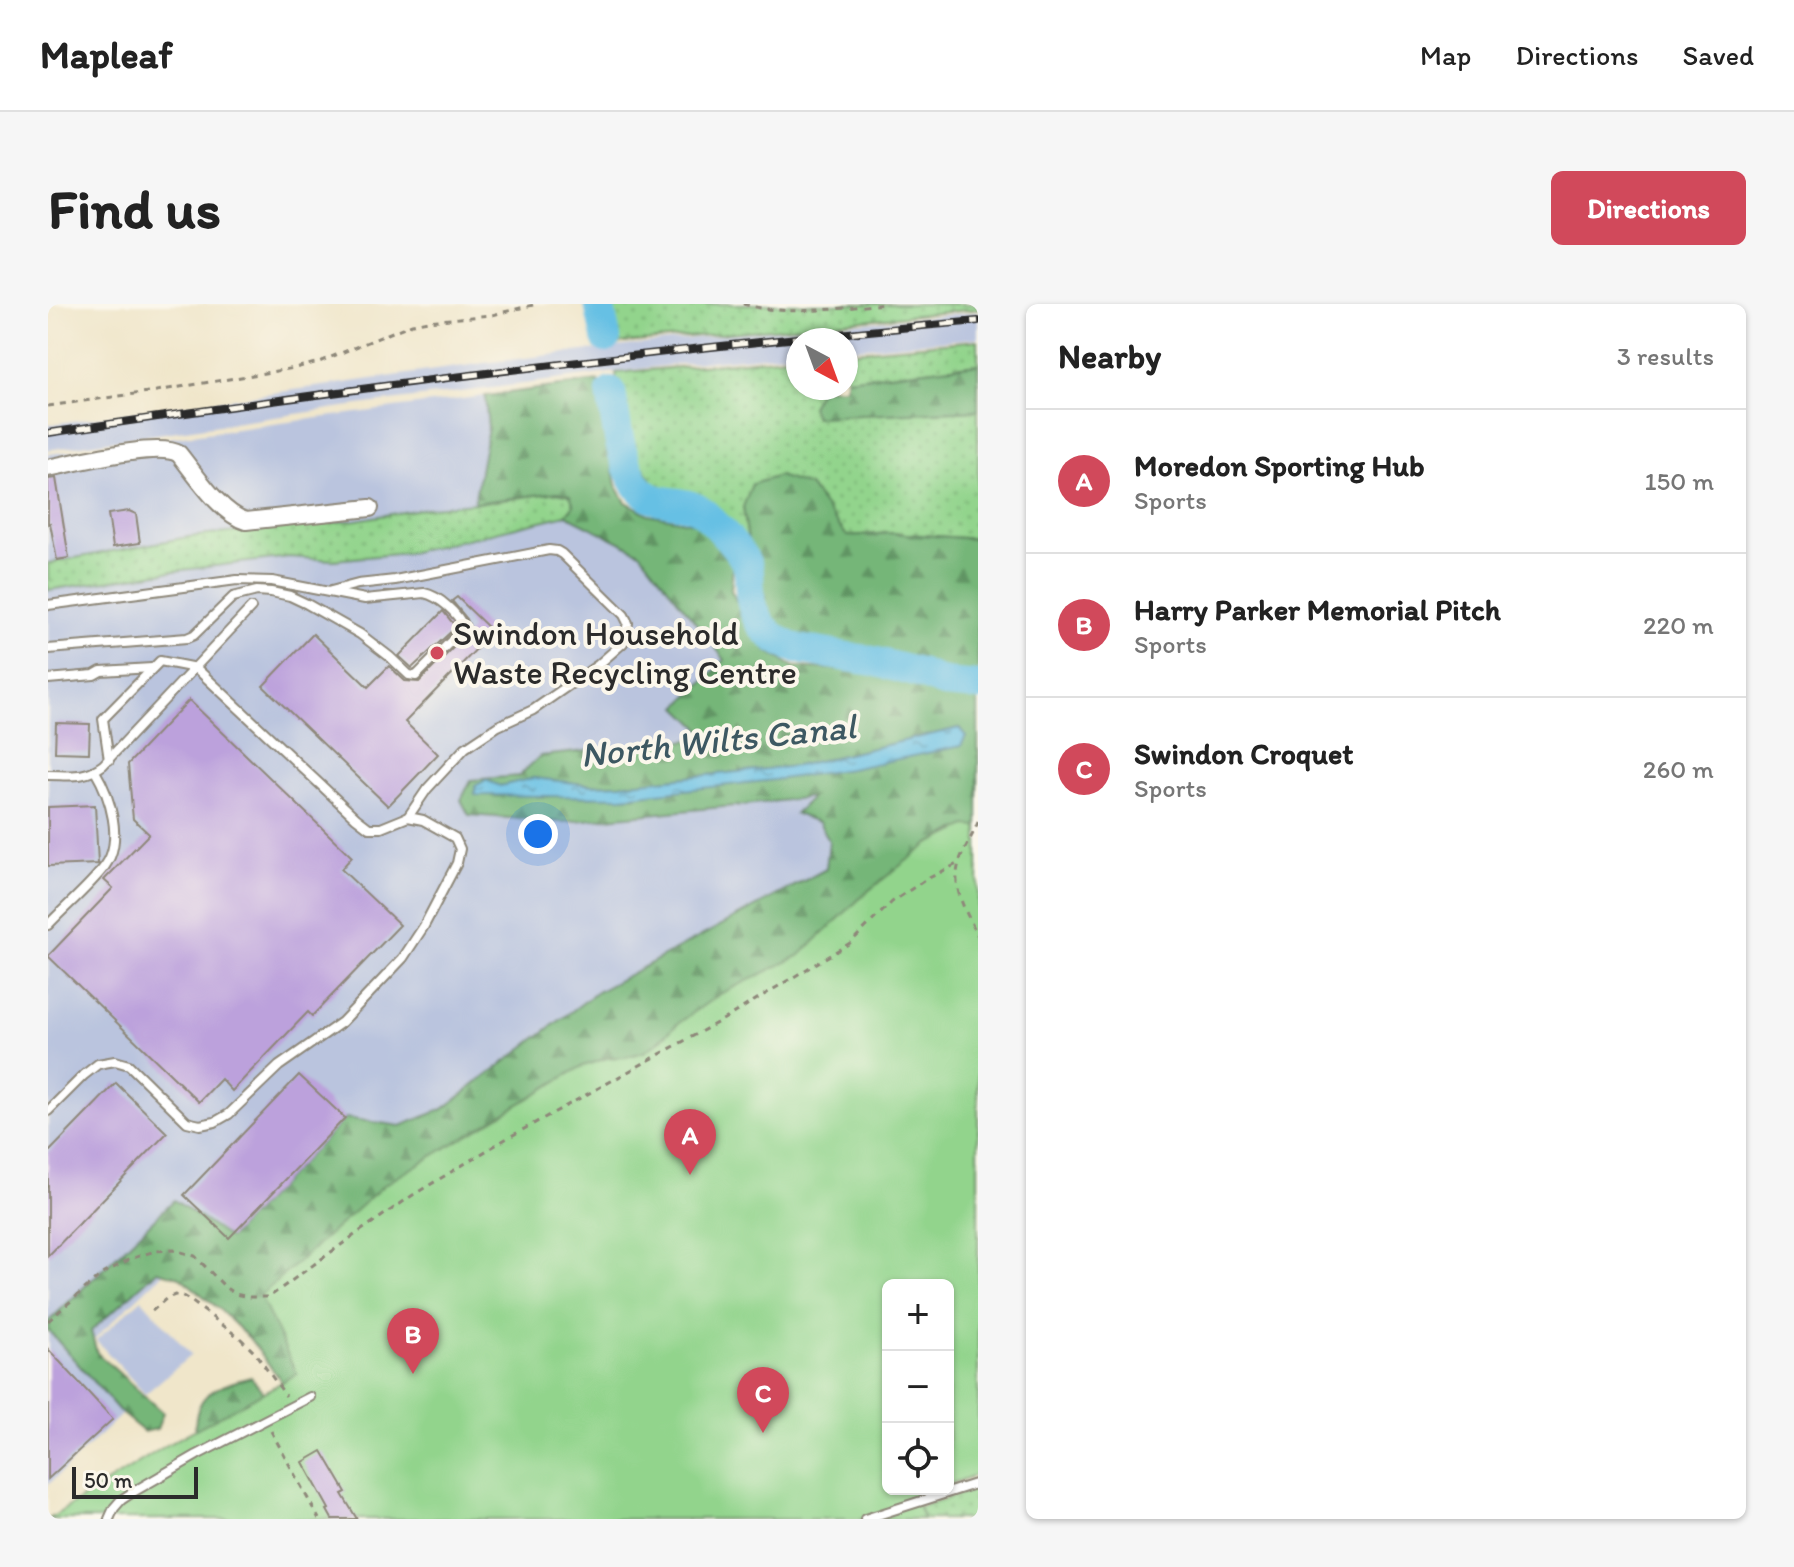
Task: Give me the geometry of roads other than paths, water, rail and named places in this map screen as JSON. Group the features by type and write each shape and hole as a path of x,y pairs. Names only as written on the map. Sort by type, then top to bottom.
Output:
{"street":[{"path":"48,468 165,449 179,454 230,514 246,521 370,508"}],"lane":[{"path":"326,592 549,550 562,554 624,615 628,623 623,643 598,665 533,710 498,726 465,748 427,789 408,817"},
{"path":"48,605 237,580 272,581 345,596 378,599 431,594 459,619 464,628 416,676 412,676 375,644 307,604 290,596 257,591 233,597 194,635 187,638 48,649"},
{"path":"48,775 84,775 109,760 251,608"},
{"path":"48,1111 91,1069 98,1064 115,1061 129,1065 187,1122 200,1125 215,1122 229,1114 279,1066 342,1022 403,958 424,926 457,863 460,849 455,838 423,820 408,817 381,828 369,828 196,668 160,661 103,719 109,760"},
{"path":"48,679 153,667"},
{"path":"48,925 107,864 114,841 110,802 95,771"},
{"path":"109,1519 114,1508 133,1492 310,1397"},
{"path":"865,1519 978,1483"}],"water":[{"path":"959,728 966,736 961,746 850,769 774,780 622,797 475,795 475,786 486,780 500,786 534,778 592,785 620,784 796,766"}],"waterway":[{"path":"599,304 606,338"},
{"path":"611,392 622,450 635,482 650,497 696,508 723,532 748,567 755,612 771,635 798,649 873,661 944,683 978,686"}],"railway":[{"path":"48,433 512,370 745,343 978,321"}],"place":[{"name":"Swindon Household Waste Recycling Centre","path":"437,653"},
{"name":"Moredon Sporting Hub","path":"690,1175"},
{"name":"Harry Parker Memorial Pitch","path":"413,1374"},
{"name":"Swindon Croquet","path":"763,1433"}],"water label":[{"name":"North Wilts Canal","path":"718,740"}]}
